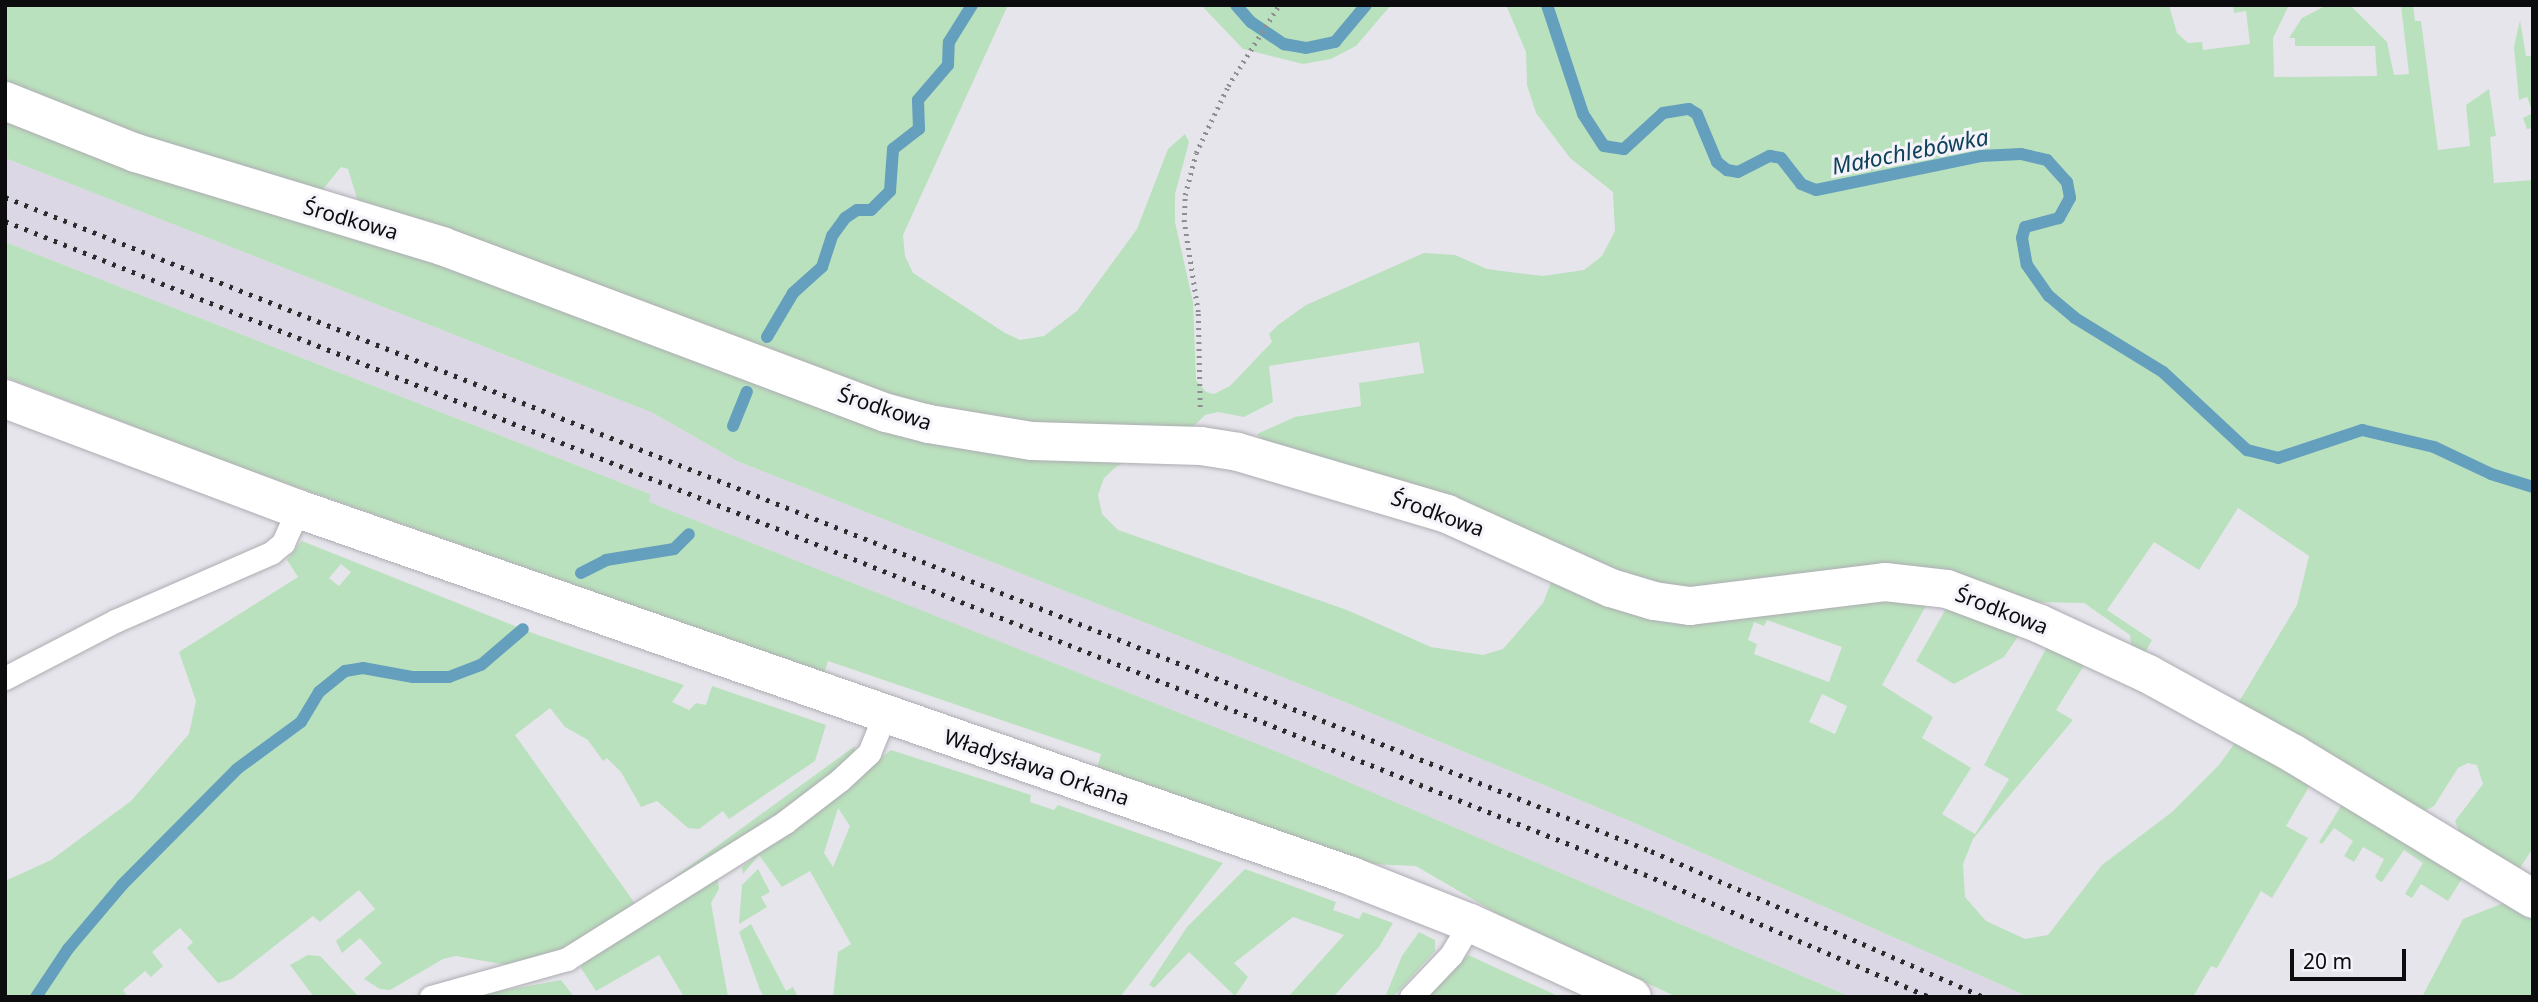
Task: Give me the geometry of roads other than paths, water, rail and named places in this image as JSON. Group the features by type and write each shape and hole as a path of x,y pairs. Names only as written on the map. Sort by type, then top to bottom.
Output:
{"street":[{"name":"Środkowa","path":"5,101 136,153 442,246 887,413 1032,441 1201,446 1292,467 1447,514 1611,588 1654,601 1690,606 1885,582 1947,589 2040,624 2148,674 2294,754 2533,899"},
{"name":"Władysława Orkana","path":"5,399 298,509 1351,876 1470,923 1632,997"}],"lane":[{"path":"5,678 115,621 263,558 283,544 298,509"},
{"path":"431,997 455,987 546,968 587,947 785,822 840,780 869,753 885,714"},
{"path":"1410,997 1451,955 1470,923"}],"waterway":[{"path":"767,337 793,293 822,267 832,236 845,218 857,210 871,210 890,191 893,149 919,129 918,100 948,65 949,42 972,5"},
{"name":"Małochlebówka","path":"1236,5 1251,22 1284,44 1306,48 1335,42 1366,5"},
{"name":"Małochlebówka","path":"1547,5 1583,114 1604,146 1624,149 1663,113 1689,109 1697,114 1717,162 1727,170 1738,172 1770,156 1781,158 1801,184 1816,190 1981,156 2021,154 2047,160 2067,182 2070,198 2059,218 2025,227 2022,238 2027,265 2049,296 2075,318 2163,372 2247,450 2278,458 2362,430 2434,447 2491,474 2533,487"},
{"path":"733,426 747,392"},
{"path":"581,573 606,560 674,549 689,534"},
{"path":"36,997 68,949 122,885 237,769 301,722 319,692 345,671 363,668 413,677 449,677 481,665 523,629"}],"railway":[{"path":"5,197 1651,851 1984,997"},
{"path":"5,221 1644,874 1929,997"}]}
